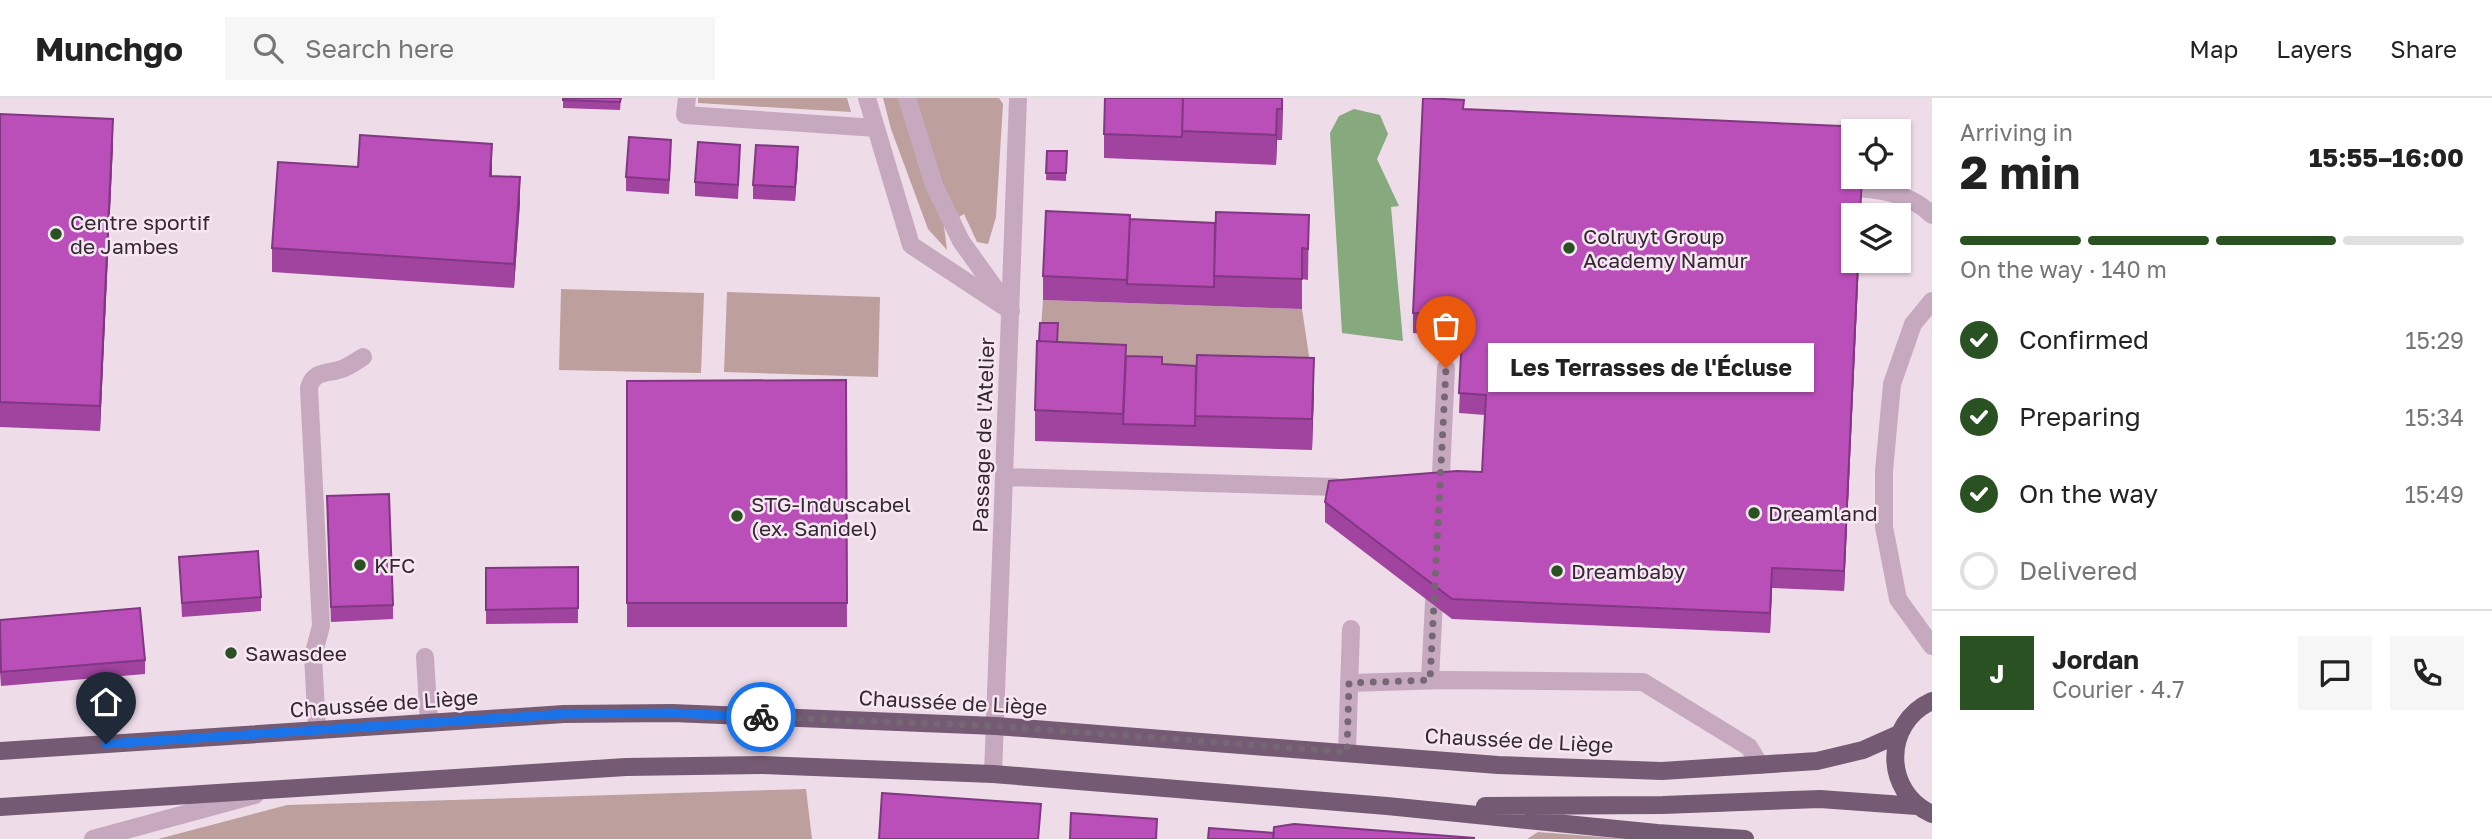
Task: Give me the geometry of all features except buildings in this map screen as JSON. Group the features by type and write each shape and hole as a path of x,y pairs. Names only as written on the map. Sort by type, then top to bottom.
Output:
{"main road":[{"path":"1925,810 1907,795 1899,782 1894,763 1899,734 1912,714 1927,703 1932,689"},
{"name":"Chaussée de Liège","path":"0,751 564,714 672,713 996,726 1498,765 1662,771 1817,761 1863,750 1899,734"},
{"path":"0,807 626,767 761,765 993,774 1745,839"},
{"path":"1387,806 1662,805 1820,799 1925,810"}],"street":[{"path":"687,98 685,115 876,128"},
{"path":"867,98 911,245 1011,311"},
{"path":"906,98 934,185 961,241 1011,311"},
{"name":"Passage de l'Atelier","path":"993,774 1018,98"},
{"path":"1866,189 1891,191 1922,205 1932,215"},
{"path":"1932,301 1913,324 1892,384 1884,471 1884,527 1898,599 1932,646"},
{"path":"317,730 313,656 321,626 309,388 311,379 319,373 343,369 363,357"},
{"path":"1438,519 1446,368"},
{"path":"1005,477 1336,487"},
{"path":"1430,680 1437,559"},
{"path":"1347,752 1350,629"},
{"path":"425,657 429,723"},
{"path":"1349,683 1430,680 1643,682 1749,747 1760,765"},
{"path":"93,839 273,790"}],"shaded area":[{"path":"698,98 847,98 851,112 698,103"},
{"path":"883,98 999,98 1003,104 996,217 988,244 977,242 964,214 944,226 947,250 928,229 891,129"},
{"path":"1354,109 1380,115 1388,134 1377,159 1399,206 1391,207 1403,341 1342,333 1330,133 1339,116"},
{"path":"561,289 704,293 701,373 559,370"},
{"path":"727,292 880,297 878,377 724,372"},
{"path":"1043,300 1302,309 1314,389 1162,384 1039,356"},
{"path":"806,789 812,839 158,839 287,805"},
{"path":"1538,832 1628,839 1527,839"}],"way so far":[{"path":"761,717 996,726 1347,752 1349,683 1430,680 1446,368"}],"place":[{"name":"Centre sportif de Jambes","path":"56,234"},
{"name":"Colruyt Group Academy Namur","path":"1569,248"},
{"name":"Les Terrasses de l'Écluse","path":"1446,368"},
{"name":"Dreamland","path":"1754,513"},
{"name":"STG-Induscabel (ex. Sanidel)","path":"737,516"},
{"name":"KFC","path":"360,565"},
{"name":"Dreambaby","path":"1557,571"},
{"name":"Sawasdee","path":"231,653"}],"route":[{"path":"106,744 564,714 672,713 761,717"}]}
